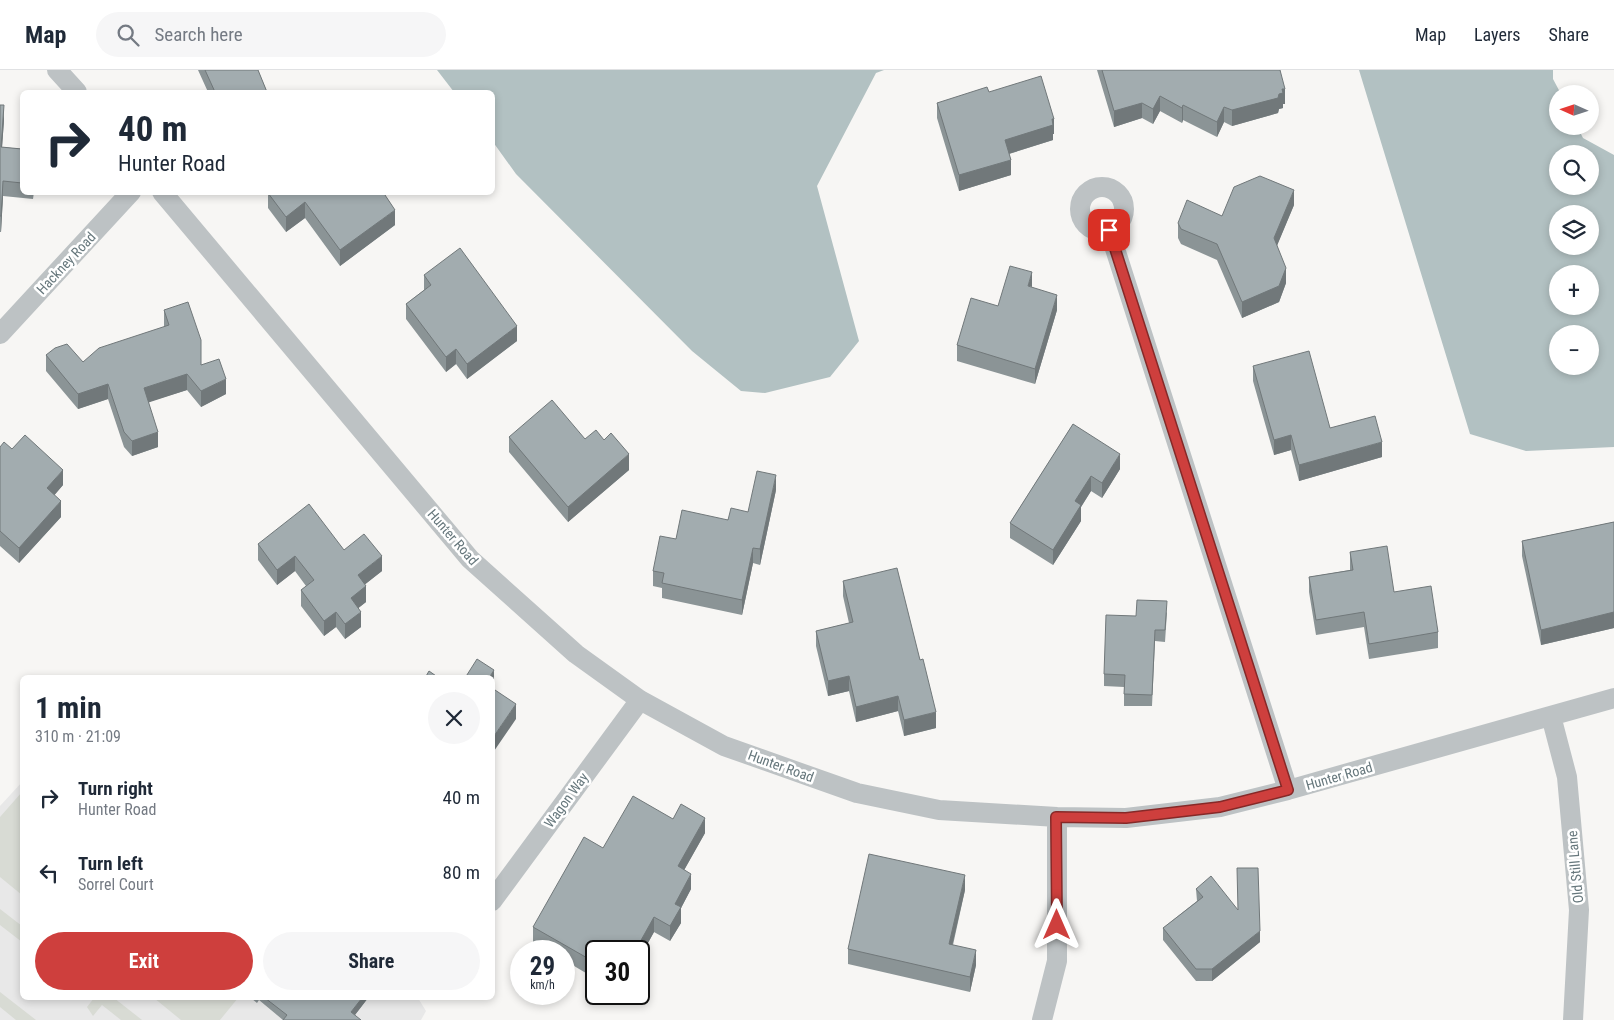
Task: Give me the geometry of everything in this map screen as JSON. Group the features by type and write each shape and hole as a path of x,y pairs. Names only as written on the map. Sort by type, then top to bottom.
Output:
{"street":[{"path":"58,70 75,90"},
{"name":"Hackney Road","path":"0,334 128,195"},
{"name":"Hunter Road","path":"165,195 470,559 576,654 640,700 724,746 857,794 939,810 1056,817 1126,818 1220,807 1288,790 1614,698"},
{"path":"1109,230 1288,790"},
{"name":"Wagon Way","path":"495,897 640,700"},
{"name":"Old Still Lane","path":"1551,716 1567,777 1579,910 1573,1020"},
{"path":"1042,1020 1057,961 1056,817"}],"shaded area":[{"path":"437,70 884,70 876,73 817,186 859,341 830,377 765,393 741,391 692,351 516,174 495,145 495,90 452,90"},
{"path":"1359,70 1553,70 1553,79 1556,85 1549,85 1549,135 1582,135 1583,138 1596,145 1549,145 1549,195 1599,195 1599,147 1614,155 1614,447 1526,451 1470,434"},
{"path":"20,784 20,1000 419,1000 426,1011 421,1020 0,1020 0,806"},
{"path":"20,794 20,893 0,877 0,817"},
{"path":"0,909 20,924 20,940 0,925"},
{"path":"0,992 36,1020 16,1020 0,1007"},
{"path":"92,1000 117,1000 142,1020 121,1020 102,1005 93,1016 87,1007"},
{"path":"156,1000 236,1000 220,1020 181,1020"}],"building":[{"path":"205,70 258,70 266,90 214,90"},
{"path":"1102,70 1280,70 1285,89 1282,89 1283,93 1279,94 1278,98 1232,110 1224,107 1217,122 1183,105 1182,108 1160,96 1153,109 1142,103 1114,111"},
{"path":"1041,76 1054,119 1052,119 1053,125 1005,140 1011,160 959,175 937,103 987,87 989,92"},
{"path":"0,105 4,105 1,147 20,149 20,183 3,181 0,216"},
{"path":"1260,176 1294,190 1274,238 1286,268 1279,286 1242,302 1217,244 1181,229 1178,223 1187,200 1222,216 1234,187"},
{"path":"270,195 385,195 395,210 340,250 305,202 286,217"},
{"path":"460,248 517,326 467,364 456,349 446,357 406,304 431,285 424,275"},
{"path":"1010,266 1032,272 1028,286 1057,295 1035,369 957,345 971,298 998,306"},
{"path":"188,302 201,340 201,365 219,359 226,379 201,391 187,374 144,388 158,432 132,441 124,432 108,384 78,394 46,355 55,348 67,344 83,362 99,348 169,325 164,310"},
{"path":"1309,351 1330,428 1375,416 1382,442 1299,465 1291,435 1274,440 1253,366"},
{"path":"552,400 585,439 596,430 604,440 611,433 629,454 568,507 509,437"},
{"path":"1073,424 1120,454 1102,483 1091,476 1075,501 1081,505 1053,550 1010,523"},
{"path":"25,435 63,470 47,488 61,501 19,548 0,531 0,447 4,442 12,449"},
{"path":"757,471 776,475 760,549 753,548 742,600 662,583 664,573 653,571 660,536 676,539 682,510 728,520 731,508 748,512"},
{"path":"309,504 344,550 364,534 382,556 358,575 366,586 351,598 361,612 345,624 336,612 324,621 301,590 314,580 295,556 277,570 258,544"},
{"path":"1614,522 1614,612 1541,630 1522,541"},
{"path":"1387,546 1394,592 1431,586 1438,632 1369,644 1364,612 1316,620 1309,577 1353,570 1350,552"},
{"path":"897,568 920,660 923,659 936,712 904,720 898,696 856,707 849,676 828,681 816,631 853,622 843,581"},
{"path":"1137,600 1167,601 1165,630 1155,630 1152,695 1124,694 1125,675 1104,674 1106,615 1136,616"},
{"path":"477,659 494,670 491,675 467,675"},
{"path":"429,671 435,675 427,675"},
{"path":"495,690 516,704 495,735"},
{"path":"633,796 673,819 681,804 705,818 678,866 691,874 675,904 681,907 670,926 654,917 641,940 585,940 585,957 575,951 575,940 556,940 533,927 584,837 603,848"},
{"path":"869,854 965,875 949,944 976,950 970,977 848,949"},
{"path":"1237,868 1258,868 1260,931 1212,969 1196,969 1163,928 1203,897 1196,889 1211,876 1238,910"},
{"path":"268,1000 360,1000 351,1012 361,1020 283,1020 287,1015"}],"route":[{"path":"1057,925 1056,817 1126,818 1220,807 1288,790 1109,230"}]}
